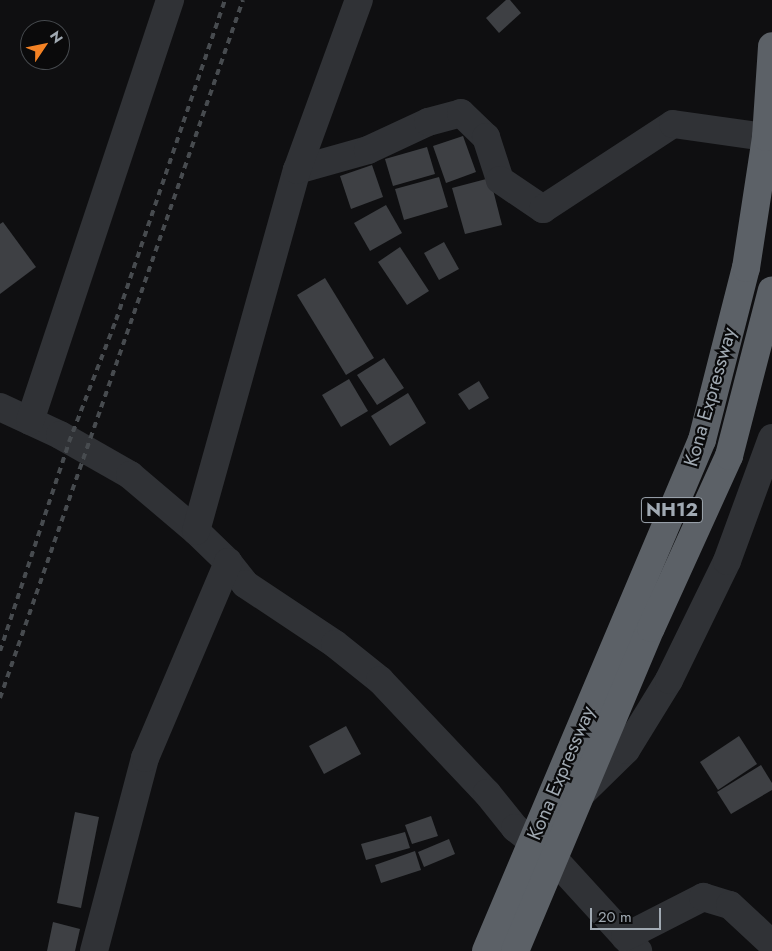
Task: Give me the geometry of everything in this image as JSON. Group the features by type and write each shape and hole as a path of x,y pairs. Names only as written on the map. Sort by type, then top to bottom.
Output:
{"highway":[{"name":"Kona Expressway","path":"486,951 702,440 746,268 766,137 772,46"},
{"name":"Kona Expressway","path":"515,951 651,628 729,456 772,290"}],"street":[{"path":"30,421 170,0"},
{"path":"196,531 297,170 359,0"},
{"path":"297,170 368,150 428,122 461,113 486,137 500,180 543,209 673,124 766,137"},
{"path":"0,407 130,475 196,531 228,562 245,584 335,644 380,680 532,844 554,859 632,944 703,896 730,905 772,944"},
{"path":"581,794 626,750 669,680 727,561 771,443"},
{"path":"94,951 146,758 228,562"}],"building":[{"path":"506,0 510,0 521,13 499,33 486,18"},
{"path":"463,136 476,172 446,183 433,146"},
{"path":"427,147 435,174 393,186 385,159"},
{"path":"372,165 383,197 351,209 340,176"},
{"path":"439,177 448,207 404,220 395,189"},
{"path":"490,178 502,225 465,234 452,188"},
{"path":"386,205 402,233 370,251 354,223"},
{"path":"3,222 36,267 0,294 0,224"},
{"path":"444,242 459,269 439,280 424,253"},
{"path":"400,247 429,291 407,305 378,262"},
{"path":"325,278 374,358 346,375 297,295"},
{"path":"384,358 404,388 377,405 357,375"},
{"path":"349,379 368,411 341,427 322,395"},
{"path":"479,381 489,398 469,410 458,394"},
{"path":"408,393 426,423 390,446 371,416"},
{"path":"346,726 361,754 324,774 309,746"},
{"path":"739,736 757,764 718,790 700,762"},
{"path":"761,765 772,783 772,790 731,814 717,792"},
{"path":"75,812 99,817 81,908 57,903"},
{"path":"431,816 438,836 412,844 405,825"},
{"path":"405,832 410,848 366,860 361,844"},
{"path":"449,839 455,854 424,867 418,852"},
{"path":"415,851 421,870 381,883 375,865"},
{"path":"53,922 80,929 75,951 47,951"}],"railway":[{"path":"0,651 69,442 116,320 225,0"},
{"path":"0,698 243,0"}]}
